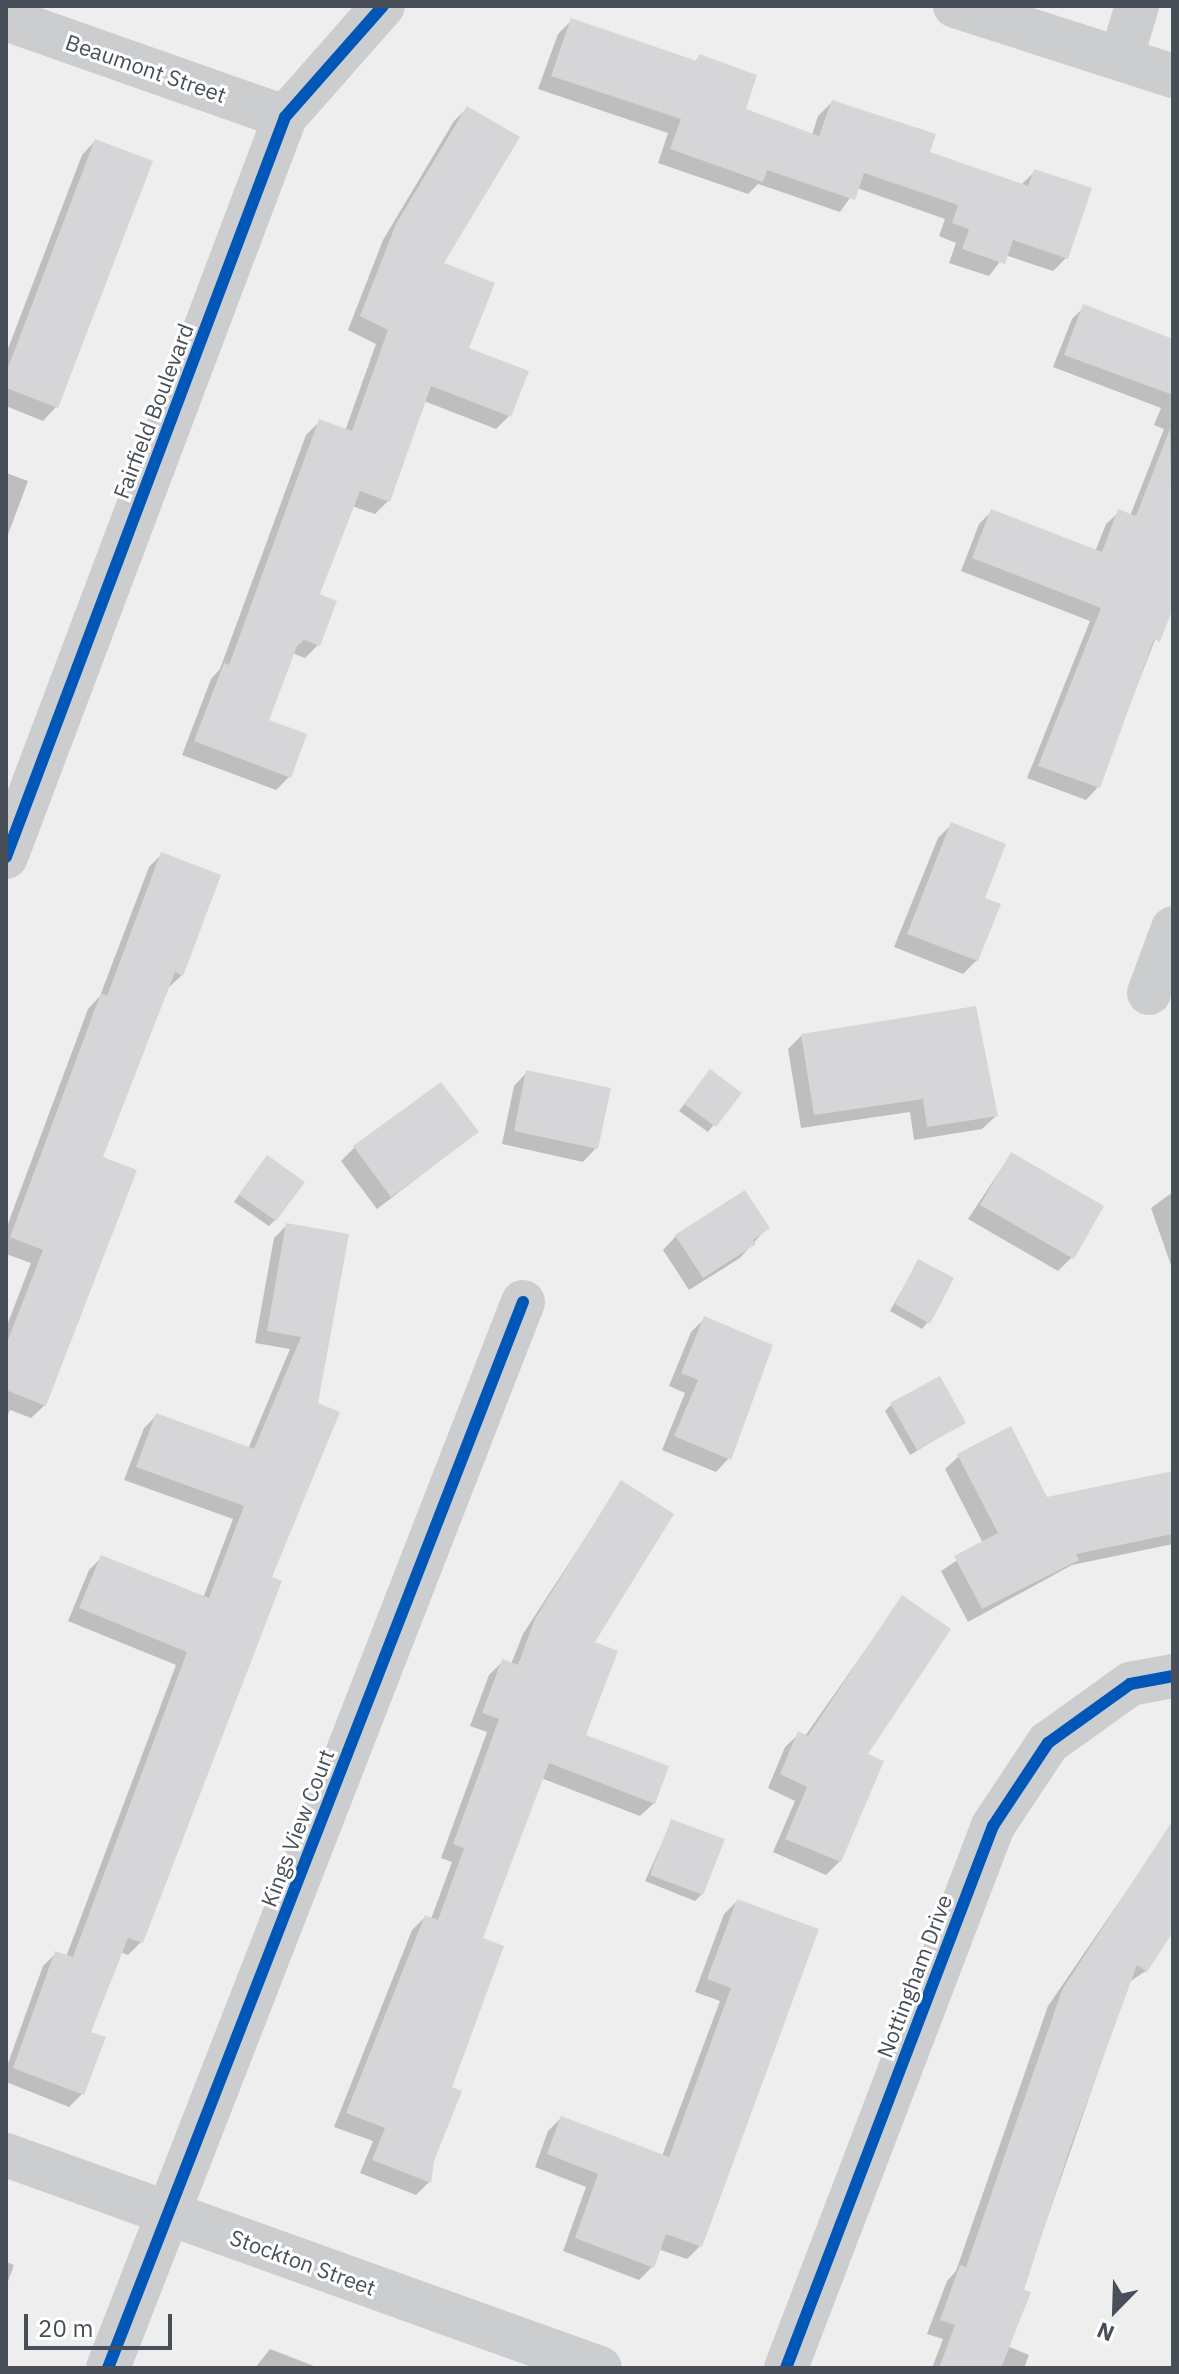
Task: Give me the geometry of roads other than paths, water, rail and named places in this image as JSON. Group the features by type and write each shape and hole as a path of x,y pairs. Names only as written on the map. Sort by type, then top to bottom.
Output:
{"street":[{"name":"Fairfield Boulevard","path":"6,857 285,117 383,6"},
{"path":"955,6 1173,76"},
{"path":"1121,59 1137,6"},
{"name":"Beaumont Street","path":"6,19 285,117"},
{"path":"1149,993 1173,928"},
{"name":"Kings View Court","path":"108,2368 523,1302"},
{"name":"Nottingham Drive","path":"786,2368 993,1826 1048,1743 1130,1684 1173,1676"},
{"name":"Stockton Street","path":"6,2155 600,2368"}]}
